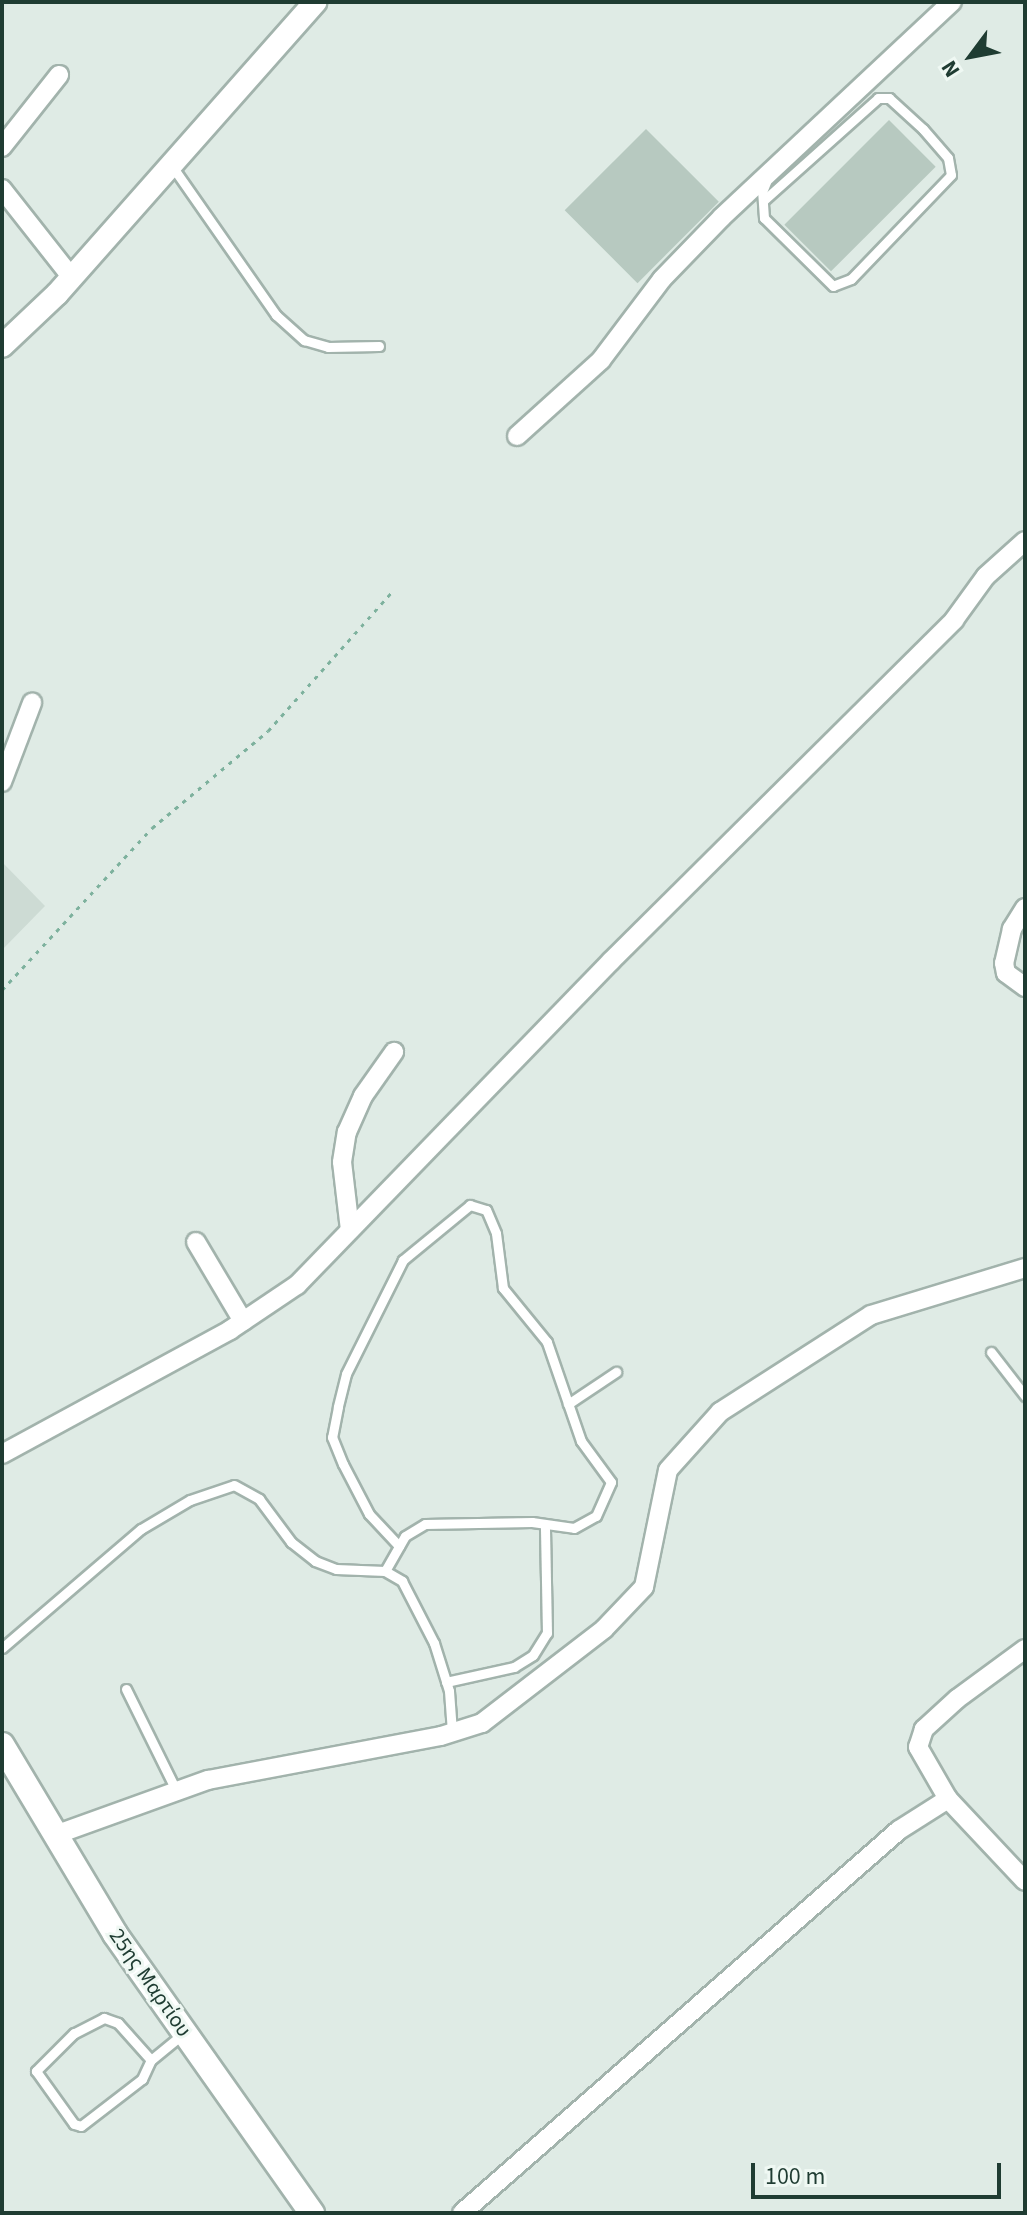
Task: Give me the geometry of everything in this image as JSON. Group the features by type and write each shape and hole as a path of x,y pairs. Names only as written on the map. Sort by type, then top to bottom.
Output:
{"main road":[{"name":"25ης Μαρτίου","path":"2,1745 115,1934 312,2213"}],"street":[{"path":"2,346 72,278 315,2"},
{"path":"517,436 581,381 662,279 769,171 952,2"},
{"path":"2,147 59,75"},
{"path":"2,189 72,278"},
{"path":"2,1454 243,1321 297,1285 954,620 986,576 1025,541"},
{"path":"2,782 32,703"},
{"path":"1025,908 1012,929 1004,963 1006,973 1025,987"},
{"path":"350,1230 342,1162 347,1132 363,1096 394,1052"},
{"path":"196,1242 243,1321"},
{"path":"55,1835 176,1790 295,1760 452,1733 498,1712 604,1629 644,1587 668,1470 720,1412 871,1315 1025,1268"},
{"path":"1025,1649 957,1699 918,1738 920,1757 948,1799 1025,1881"},
{"path":"462,2213 899,1830 948,1799"}],"lane":[{"path":"763,201 878,98 889,98 923,129 948,158 951,175 851,279 833,286 764,218 763,201 769,171"},
{"path":"172,166 276,315 304,340 328,347 379,346"},
{"path":"385,1571 399,1546 425,1524 574,1528 596,1516 611,1482 581,1441 547,1342 503,1288 496,1233 486,1210 470,1205 403,1260 346,1374 338,1407 332,1437 343,1464 369,1514 399,1546"},
{"path":"991,1352 1025,1396"},
{"path":"568,1404 616,1372"},
{"path":"2,1648 141,1529 190,1500 234,1485 259,1499 291,1542 315,1561 336,1569 385,1571 402,1581 434,1643 446,1682 452,1733"},
{"path":"446,1682 514,1667 533,1655 547,1633 545,1525"},
{"path":"126,1689 176,1790"},
{"path":"151,2060 118,2023 104,2018 74,2033 36,2071 74,2124 81,2126 142,2079 151,2060 184,2033"}],"path":[{"path":"2,990 152,828 278,721 392,592"}],"shaded area":[{"path":"2,862 45,906 2,950"}],"building":[{"path":"889,120 936,167 831,271 784,225"},
{"path":"646,129 719,202 638,283 565,210"}]}
